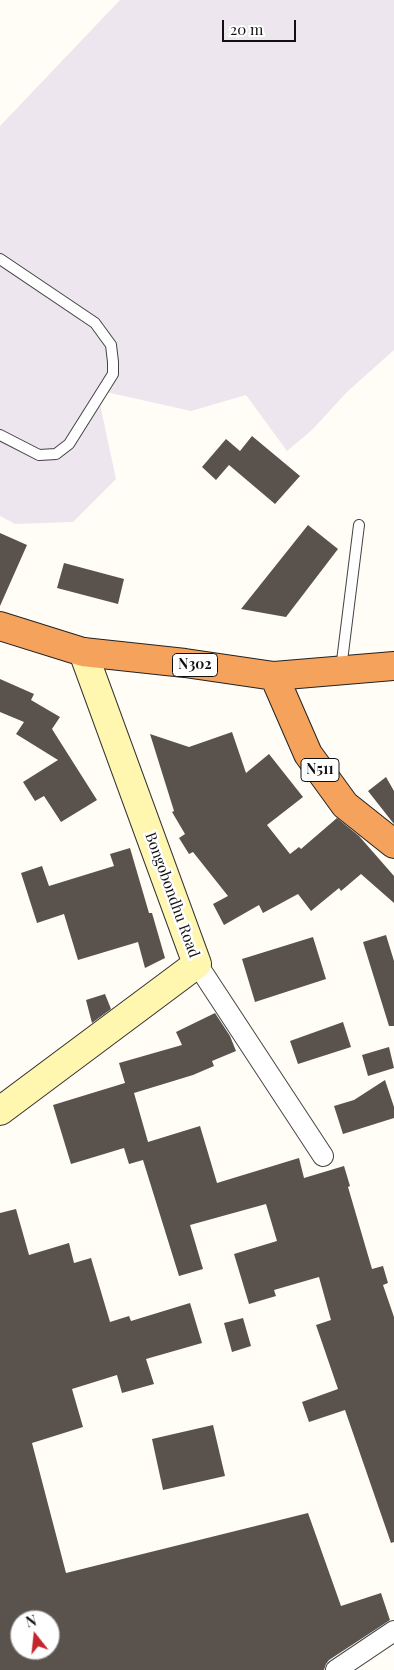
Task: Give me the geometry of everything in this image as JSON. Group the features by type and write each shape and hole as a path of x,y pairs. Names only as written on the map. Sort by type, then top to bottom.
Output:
{"highway":[{"name":"N302","path":"0,626 83,652 185,663 274,676 394,666"},
{"name":"N511","path":"274,676 308,754 345,804 394,844"}],"street":[{"name":"Bongobondhu Road","path":"0,1111 198,964 83,652"},
{"path":"198,964 323,1156"},
{"path":"336,1670 394,1631"}],"lane":[{"path":"0,259 95,323 111,345 113,362 113,374 68,444 56,454 39,455 0,435"},
{"path":"341,670 359,525"}],"shaded area":[{"path":"120,0 394,0 394,350 347,392 312,430 287,451 246,395 191,411 97,390 116,479 73,522 15,524 0,516 0,126"}],"building":[{"path":"252,436 300,476 275,504 229,465 216,480 202,467 226,439 240,451"},
{"path":"308,525 338,549 286,617 241,609"},
{"path":"0,533 27,545 0,606"},
{"path":"64,563 124,579 118,604 57,588"},
{"path":"0,679 34,694 31,700 60,717 52,729 97,800 61,822 44,796 35,801 23,782 58,760 16,734 24,722 0,712"},
{"path":"232,732 246,773 269,754 303,797 267,825 290,854 299,847 301,849 337,818 359,836 394,876 394,903 361,874 341,891 339,888 311,911 298,894 263,913 259,905 224,925 213,904 228,896 193,852 189,854 179,838 185,834 172,812 174,811 150,734 189,747"},
{"path":"386,777 394,791 394,824 368,791"},
{"path":"130,848 149,913 152,913 165,958 145,968 138,942 78,960 64,914 37,923 21,873 42,866 49,886 114,866 110,854"},
{"path":"386,935 394,961 394,1026 389,1026 363,942"},
{"path":"313,937 326,979 255,1002 242,959"},
{"path":"105,994 111,1009 92,1023 86,1000"},
{"path":"215,1013 230,1036 236,1051 212,1061 214,1066 193,1075 134,1093 148,1142 200,1126 217,1183 299,1158 304,1178 344,1166 350,1186 348,1187 372,1269 383,1266 388,1283 383,1285 394,1317 394,1542 391,1543 345,1410 309,1422 302,1402 338,1389 316,1325 331,1320 319,1277 274,1290 276,1296 249,1304 234,1254 277,1241 266,1204 190,1225 203,1269 179,1276 143,1160 129,1164 124,1148 71,1164 53,1105 125,1083 119,1063 182,1045 176,1032"},
{"path":"343,1022 351,1047 298,1064 290,1041"},
{"path":"389,1047 394,1068 368,1076 362,1055"},
{"path":"385,1080 394,1107 394,1118 343,1134 334,1106 354,1100"},
{"path":"16,1209 29,1255 69,1243 74,1263 91,1258 110,1322 129,1316 131,1321 190,1303 202,1343 146,1359 154,1384 122,1393 117,1375 72,1389 83,1427 32,1443 66,1573 308,1513 341,1606 381,1593 390,1620 329,1660 324,1670 0,1670 0,1213"},
{"path":"243,1318 251,1346 232,1352 224,1323"},
{"path":"213,1425 225,1476 163,1490 152,1439"}]}
